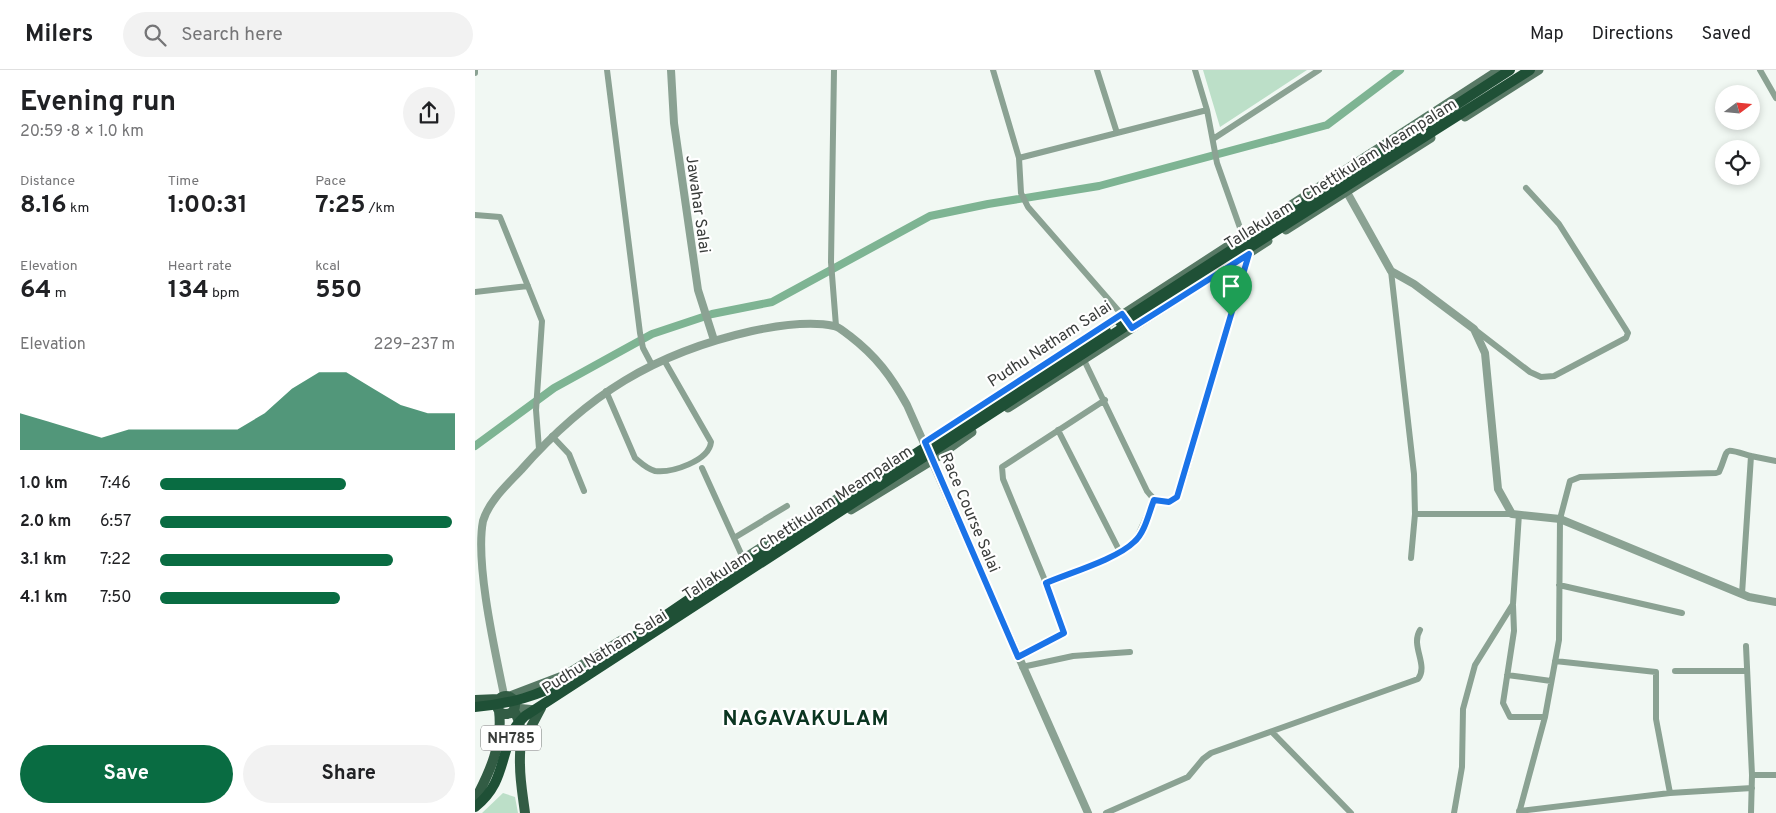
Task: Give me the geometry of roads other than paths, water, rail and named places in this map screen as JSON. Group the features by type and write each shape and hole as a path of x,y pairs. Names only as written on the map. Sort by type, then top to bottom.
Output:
{"highway":[{"name":"Tallakulam - Chettikulam Meampalam","path":"475,707 500,705 526,699 569,680 1015,388 1510,70"},
{"name":"Tallakulam - Chettikulam Meampalam","path":"475,807 482,801 501,774 513,730 525,716 1132,322 1530,70"}],"main road":[{"name":"Pudhu Natham Salai","path":"504,697 565,675 1498,70"},
{"name":"Pudhu Natham Salai","path":"514,710 533,711 575,689 933,460 1132,328 1539,70"},
{"path":"475,700 504,697 516,703 514,710 519,719 521,782 525,813"},
{"path":"475,800 493,767 501,724 497,705 504,697"},
{"path":"521,746 541,708"},
{"path":"499,711 505,714 514,710"}],"street":[{"path":"607,70 640,333 643,348 651,364"},
{"name":"Jawahar Salai","path":"671,70 674,123 698,290 714,340"},
{"path":"504,697 481,580 479,544 483,521 495,499 539,449 606,391 651,364 714,340 780,325 836,326 831,273 834,70"},
{"path":"993,70 1019,158 1022,193 1028,207 1122,314 1132,328"},
{"path":"1097,70 1117,133"},
{"path":"1083,360 1105,400 1147,491 1154,500 1169,502 1177,497 1249,254 1217,163 1207,110 1195,70"},
{"path":"1213,139 1319,70"},
{"path":"1498,70 1511,89"},
{"path":"1760,70 1776,98"},
{"path":"1019,158 1207,110"},
{"path":"1337,175 1391,271 1414,474 1415,514 1411,558"},
{"path":"1391,271 1414,284 1530,372 1541,377 1554,376 1626,338 1628,333 1559,224 1526,188"},
{"path":"475,215 500,217 542,320 536,410 539,449"},
{"path":"475,292 528,286"},
{"name":"Race Course Salai","path":"836,326 863,346 889,373 925,442 1088,813"},
{"path":"1474,329 1485,353 1498,488 1515,514 1514,631 1503,703 1510,716 1545,717"},
{"path":"606,391 635,458 644,467 673,471 685,466 707,454 711,442 665,360"},
{"path":"1018,657 1064,633 1001,472 1005,463 1105,400"},
{"path":"1058,430 1120,552"},
{"path":"552,436 569,454 584,491"},
{"path":"1752,788 1670,793 1519,812 1545,717 1559,640 1560,519 1570,481 1574,477 1716,473 1719,472 1723,456 1727,451 1776,461"},
{"path":"1742,594 1751,456"},
{"path":"702,468 743,558"},
{"path":"1046,583 1120,552 1135,542 1154,500"},
{"path":"734,538 787,506"},
{"path":"1415,514 1515,514 1560,519 1742,594 1776,602"},
{"path":"1559,586 1682,613"},
{"path":"1454,813 1462,767 1463,709 1470,683 1475,666 1513,604"},
{"path":"1106,813 1188,777 1203,759 1211,753 1417,678 1421,668 1415,640 1420,630"},
{"path":"1745,646 1752,775 1751,813"},
{"path":"1022,666 1073,656 1131,652"},
{"path":"1555,661 1656,672 1656,719 1670,793"},
{"path":"1675,671 1747,671"},
{"path":"1507,675 1551,681"},
{"path":"1272,732 1351,813"},
{"path":"1752,775 1776,775"}],"waterway":[{"path":"475,446 554,388 652,334 712,314 772,302 930,216 988,204 1099,186 1327,125 1400,70"}],"district":[{"name":"NAGAVAKULAM","path":"806,718"}]}
